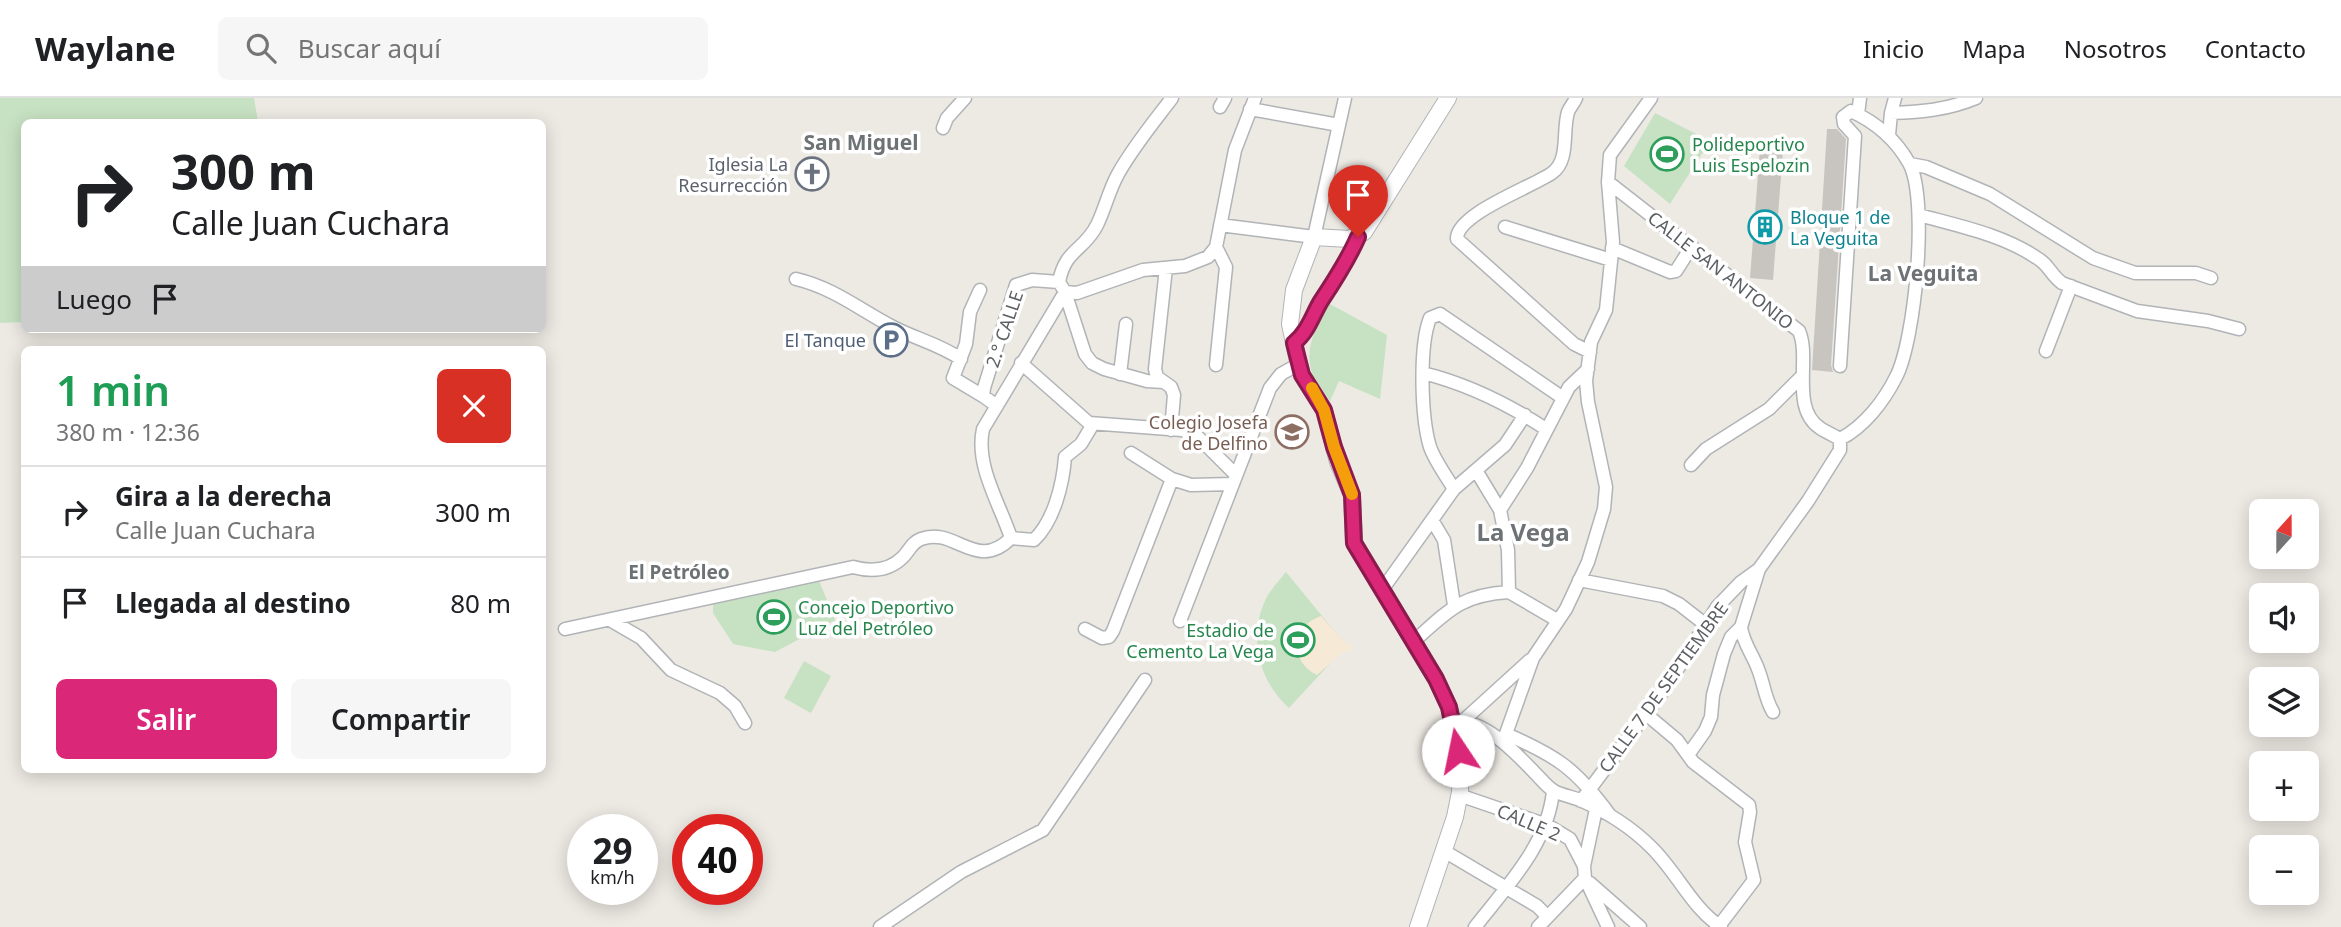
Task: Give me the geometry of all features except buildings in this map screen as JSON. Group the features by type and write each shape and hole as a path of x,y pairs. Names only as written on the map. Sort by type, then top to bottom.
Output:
{"street":[{"path":"943,128 947,118 965,98"},
{"path":"1164,382 1147,381 1092,363 1085,354 1062,287 1062,266 1073,250 1088,239 1097,226 1117,175 1172,98"},
{"path":"1345,98 1314,237 1294,290 1290,324 1302,375 1324,410 1335,452 1352,495 1354,543 1458,720 1460,795 1418,927"},
{"path":"1294,343 1303,335 1346,264 1358,237 1373,223 1448,98"},
{"path":"1576,98 1568,112 1562,164 1553,173 1499,201 1462,225 1457,239 1574,344 1590,352"},
{"path":"1505,738 1533,658 1588,562 1601,519 1606,487 1588,402 1588,368 1591,342 1606,310 1611,254 1608,183 1610,155 1651,98"},
{"path":"1858,114 1860,98"},
{"path":"1889,135 1895,98"},
{"path":"1891,113 1929,112 1954,107 1976,98"},
{"path":"1062,287 1077,293 1143,270 1185,266 1208,257 1216,247 1235,150 1253,104 1339,125"},
{"path":"1840,366 1855,136 1844,124 1843,117 1851,111 1889,135 1910,164 1919,191 1919,215 1912,314 1904,358 1896,377 1869,416 1840,439"},
{"path":"1910,164 1926,167 1990,194 2092,258 2135,273 2196,273 2211,278"},
{"name":"CALLE SAN ANTONIO","path":"1608,183 1799,331 1804,342 1802,376 1805,401 1811,418 1818,428 1840,439"},
{"path":"1919,215 1984,232 2043,261 2052,276 2071,286 2137,311 2208,321 2239,329"},
{"path":"1220,225 1314,237 1358,237"},
{"path":"1505,227 1670,272 1679,268 1692,246"},
{"path":"1216,247 1226,267 1216,365"},
{"path":"1166,268 1155,369 1157,377 1171,387 1174,395 1171,429"},
{"path":"796,279 829,289 891,326 945,348 961,359"},
{"name":"2.° CALLE","path":"983,396 1016,285 1032,280 1062,287"},
{"path":"2046,351 2071,286"},
{"path":"1011,538 989,481 980,444 983,429 1062,287"},
{"path":"980,290 971,312 969,332 961,359 953,371 953,377 997,406"},
{"path":"1454,489 1430,448 1423,373 1426,330 1430,318 1440,314 1563,398"},
{"path":"1121,374 1126,324"},
{"path":"1021,363 1080,418 1093,424 1171,429 1197,436 1235,479"},
{"path":"1180,621 1270,388 1281,374 1299,364"},
{"path":"1500,510 1527,468 1569,387 1588,368"},
{"path":"1423,373 1458,382 1525,415 1546,429"},
{"path":"1692,465 1706,449 1769,409 1802,376"},
{"path":"1382,590 1454,489 1477,472 1505,444 1525,415"},
{"path":"565,629 853,567 868,571 890,567 903,557 912,544 930,536 940,535 960,546 982,551 1002,547 1011,538 1034,540 1040,534 1055,503 1065,457 1081,444 1093,424"},
{"name":"CALLE 7 DE SEPTIEMBRE","path":"1581,801 1646,714 1717,607 1741,582 1759,569 1808,501 1840,450 1840,439"},
{"path":"1132,453 1172,478 1191,485 1235,479"},
{"path":"1477,472 1500,510 1508,550 1509,592"},
{"path":"1086,629 1102,638 1109,637 1113,631 1172,478"},
{"path":"1432,520 1444,540 1454,605"},
{"path":"1759,569 1741,627 1742,637 1758,667 1766,700 1773,712"},
{"path":"1579,580 1663,596 1679,604 1706,625"},
{"path":"1413,642 1454,605 1484,594 1509,592 1557,620"},
{"path":"610,620 640,638 671,670 720,693 735,706 745,723"},
{"path":"1688,755 1705,731 1711,717 1713,695 1724,654 1731,636 1741,627"},
{"path":"1458,720 1533,658"},
{"path":"880,927 961,872 1043,830 1145,680"},
{"path":"1505,738 1553,791 1596,809 1649,844 1669,864 1688,895 1720,926 1754,880 1745,842 1749,805 1693,762 1677,740 1646,714"},
{"path":"1458,720 1562,761 1590,788 1612,818"},
{"path":"1475,927 1506,887 1547,825 1553,791"},
{"name":"CALLE 2","path":"1460,795 1547,825 1570,839 1585,872"},
{"path":"1538,927 1546,915 1572,893 1585,872 1596,809"},
{"path":"1444,851 1506,887 1546,915"},
{"path":"1585,872 1608,927"},
{"path":"1585,872 1640,927"}],"green space":[{"path":"0,98 254,98 258,119 21,119 21,322 0,323"},
{"name":"Polideportivo Luis Espelozin","path":"1655,113 1710,141 1670,204 1624,166"},
{"path":"1328,303 1387,335 1380,399 1339,381 1330,401 1313,377 1310,365 1311,342"},
{"name":"Estadio de Cemento La Vega","path":"1286,572 1340,638 1337,656 1289,708 1279,698 1264,673 1257,646 1259,617 1264,603"},
{"name":"Concejo Deportivo Luz del Petróleo","path":"818,578 835,620 822,627 822,631 809,634 775,652 733,644 713,613 713,596"},
{"path":"804,661 831,676 811,713 784,698"}],"sand":[{"path":"1321,616 1352,648 1343,652 1317,675 1302,662 1297,644 1304,628"}],"slow traffic":[{"path":"1312,388 1324,410 1338,462 1352,494"}],"place":[{"name":"Polideportivo Luis Espelozin","path":"1667,154"},
{"name":"Iglesia La Resurrección","path":"812,174"},
{"name":"Bloque 1 de La Veguita","path":"1765,227"},
{"name":"El Tanque","path":"891,340"},
{"name":"Colegio Josefa de Delfino","path":"1292,432"},
{"name":"Concejo Deportivo Luz del Petróleo","path":"774,617"},
{"name":"Estadio de Cemento La Vega","path":"1298,640"}],"district":[{"name":"San Miguel","path":"861,142"},
{"name":"La Veguita","path":"1923,273"},
{"name":"La Vega","path":"1523,531"},
{"name":"El Petróleo","path":"679,572"}],"route":[{"path":"1358,237 1346,264 1303,335 1294,343 1302,375 1324,410 1338,462 1352,495 1354,543 1436,679 1449,707 1458,751"}]}
